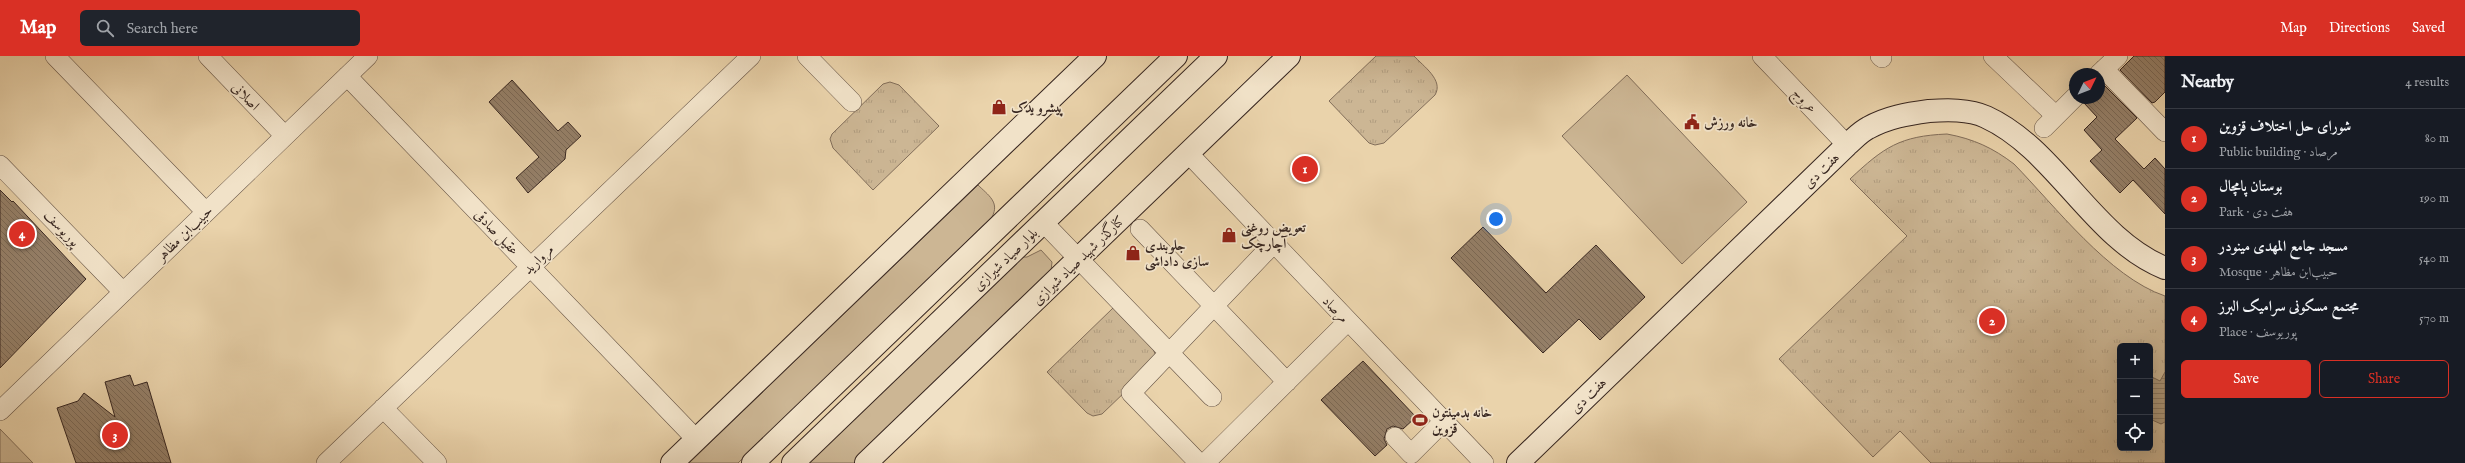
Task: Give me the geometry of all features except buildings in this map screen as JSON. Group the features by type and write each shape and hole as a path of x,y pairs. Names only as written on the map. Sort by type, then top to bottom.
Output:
{"main road":[{"path":"672,463 1095,56"},
{"name":"بلوار صیاد شیرازی","path":"753,463 1176,56"},
{"name":"بلوار صیاد شیرازی","path":"793,463 1216,56"},
{"name":"کنارگذر شهید صیاد شیرازی","path":"866,463 1290,56"},
{"name":"هفت دی","path":"1518,463 1847,145 1867,128 1899,115 1946,110 1985,116 2023,141 2114,233 2150,262 2165,268"}],"street":[{"path":"55,56 206,212"},
{"name":"اصلانی","path":"208,56 285,136"},
{"name":"حبیب‌ابن مظاهر","path":"0,411 368,56"},
{"name":"مروارید","path":"326,463 751,56"},
{"path":"807,56 852,102"},
{"name":"عروج","path":"1762,56 1847,145"},
{"path":"1994,56 2050,122 2069,103"},
{"path":"2107,66 2165,132"},
{"name":"عقیل صادقی","path":"347,76 696,440"},
{"name":"مرصاد","path":"1188,153 1484,463"},
{"name":"پوریوسف","path":"0,165 123,292"},
{"path":"1044,222 1212,397"},
{"path":"1140,229 1287,382"},
{"path":"1198,463 1131,393 1274,243"},
{"path":"1205,463 1348,321"},
{"path":"383,408 437,463"},
{"path":"1395,437 1411,454 1444,421"}],"green space":[{"path":"1376,56 1414,56 1435,79 1437,89 1435,95 1384,143 1375,145 1369,143 1329,101"},
{"path":"1627,75 1747,202 1682,264 1562,136"},
{"path":"890,82 899,85 939,126 873,190 833,148 830,139 832,134 883,84"},
{"path":"1947,134 1983,145 2006,158 2014,164 2084,239 2103,257 2144,287 2165,296 2165,463 1931,463 1900,431 1873,457 1779,359 1907,236 1850,179 1883,151 1894,145 1917,137"},
{"path":"978,185 994,203 995,207 992,217 738,463 689,463"},
{"path":"1041,250 1052,262 1051,271 1048,275 854,463 805,463 1018,257 1027,257"},
{"path":"1113,308 1153,349 1156,356 1153,365 1102,414 1093,416 1087,413 1047,372"},
{"path":"0,429 33,463 0,463"}],"shaded area":[{"path":"2165,372 2165,422 2161,424 2153,420 2153,378 2160,381"}],"place":[{"name":"پیشرو یدک","path":"999,107"},
{"name":"خانه ورزش","path":"1692,122"},
{"name":"شورای حل اختلاف قزوین","path":"1305,169"},
{"name":"مجتمع مسکونی سرامیک البرز","path":"22,234"},
{"name":"تعویض روغنی آچارچک","path":"1229,235"},
{"name":"جلوبندی سازی داداشی","path":"1133,253"},
{"name":"بوستان پامچال","path":"1992,321"},
{"name":"خانه بدمینتون قزوین","path":"1420,420"},
{"name":"مسجد جامع المهدی مینودر","path":"115,435"}]}
